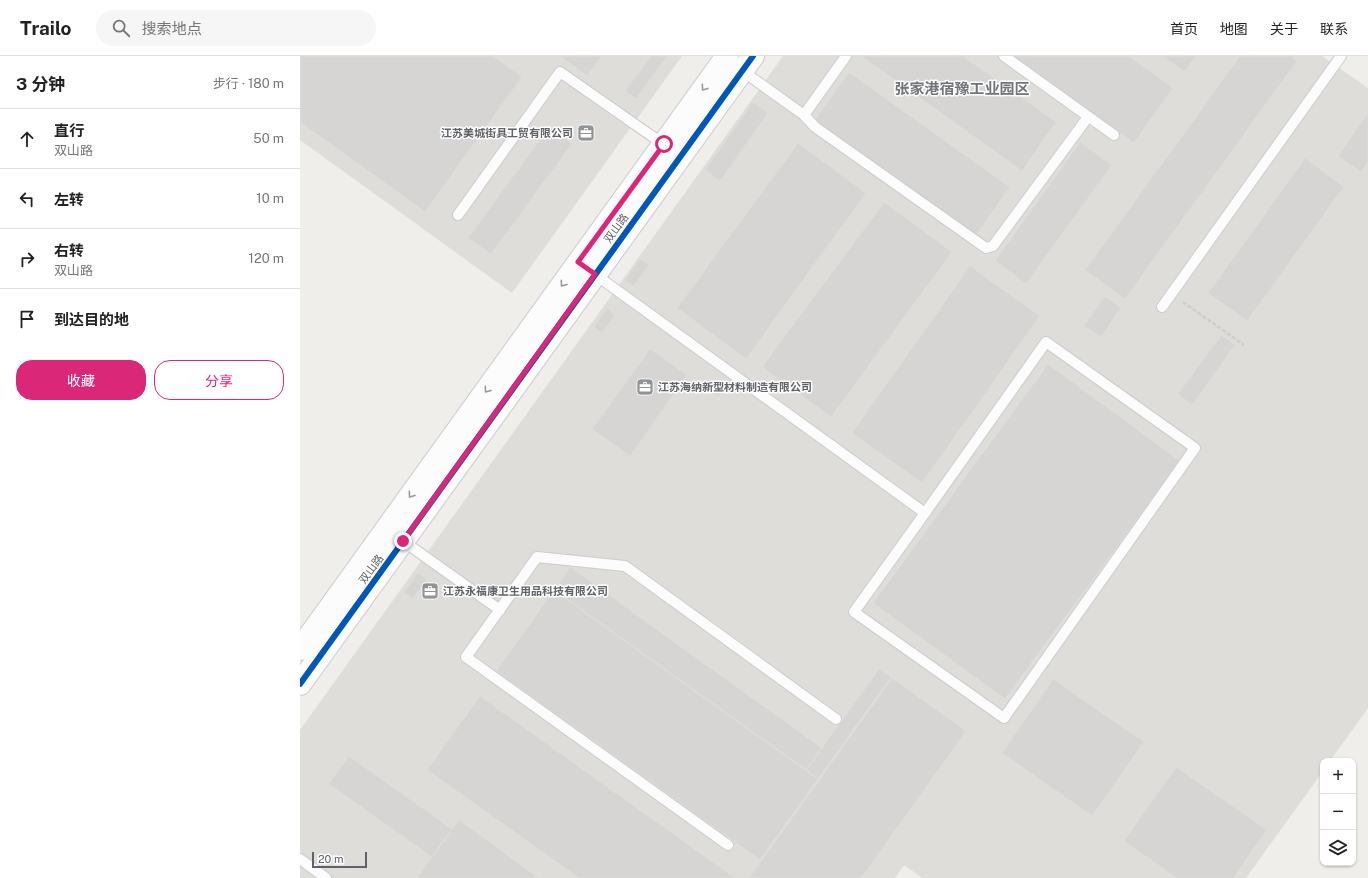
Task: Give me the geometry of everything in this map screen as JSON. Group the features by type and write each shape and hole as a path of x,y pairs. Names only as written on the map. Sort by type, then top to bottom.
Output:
{"street":[{"name":"双山路","path":"300,649 587,268 672,150 726,57"},
{"name":"双山路","path":"672,150 748,64"},
{"name":"双山路","path":"300,684 403,541 587,268"}],"lane":[{"path":"804,115 846,56"},
{"path":"1004,56 1114,135"},
{"path":"1162,307 1341,56"},
{"path":"726,57 748,64 804,115 815,127 986,248 993,246 1088,117"},
{"path":"458,215 560,72 672,150"},
{"path":"587,268 925,513"},
{"path":"1046,342 1195,448 1004,718 854,612 925,513 1046,342"},
{"path":"403,541 500,610"},
{"path":"728,845 466,657 537,557 625,566 836,719"},
{"path":"300,859 326,878"}],"path":[{"path":"1171,293 1244,345"}],"shaded area":[{"path":"300,56 682,56 512,293 300,140"},
{"path":"783,56 1322,56 1368,88 1368,708 1332,758 1320,758 1320,775 1246,878 922,878 904,865 895,878 300,878 300,730"}],"building":[{"path":"300,56 493,56 522,77 425,212 300,122"},
{"path":"560,56 602,56 587,76"},
{"path":"651,56 667,56 636,99 625,91"},
{"path":"861,56 963,56 1056,122 1022,171"},
{"path":"1013,56 1129,56 1173,88 1134,143"},
{"path":"1163,56 1196,56 1185,72"},
{"path":"1240,56 1291,56 1297,61 1125,299 1085,270"},
{"path":"849,72 1010,187 976,235 815,120"},
{"path":"753,102 768,113 720,181 705,170"},
{"path":"1368,113 1368,162 1361,172 1338,156"},
{"path":"549,127 572,144 491,254 468,238"},
{"path":"1080,142 1112,165 1026,284 995,261"},
{"path":"798,143 866,193 746,359 677,308"},
{"path":"1305,158 1344,187 1247,321 1208,293"},
{"path":"884,202 952,252 831,417 762,367"},
{"path":"640,259 649,265 634,286 625,280"},
{"path":"970,266 1040,316 922,483 852,433"},
{"path":"1105,296 1121,308 1101,337 1084,326"},
{"path":"607,308 615,315 602,333 594,327"},
{"path":"1221,335 1235,345 1192,405 1178,394"},
{"path":"650,349 687,375 630,456 592,429"},
{"path":"1048,364 1180,461 1005,699 873,603"},
{"path":"570,567 822,748 806,770 554,590"},
{"path":"418,573 427,579 413,598 404,592"},
{"path":"554,590 818,779 760,860 496,671"},
{"path":"879,669 891,677 818,779 806,770"},
{"path":"892,678 966,731 861,878 749,878"},
{"path":"1053,679 1144,742 1092,816 1002,753"},
{"path":"480,696 735,878 579,878 427,770"},
{"path":"349,756 452,829 432,857 329,784"},
{"path":"1176,767 1267,830 1233,878 1177,878 1124,841"},
{"path":"459,820 539,878 417,878"}],"cycle path":[{"path":"300,684 753,56"}],"place":[{"name":"江苏美城街具工贸有限公司","path":"586,133"},
{"name":"江苏海纳新型材料制造有限公司","path":"645,387"},
{"name":"江苏永福康卫生用品科技有限公司","path":"430,591"}],"district":[{"name":"张家港宿豫工业园区","path":"962,89"}],"route":[{"path":"403,541 595,274 578,262 664,144"}]}
